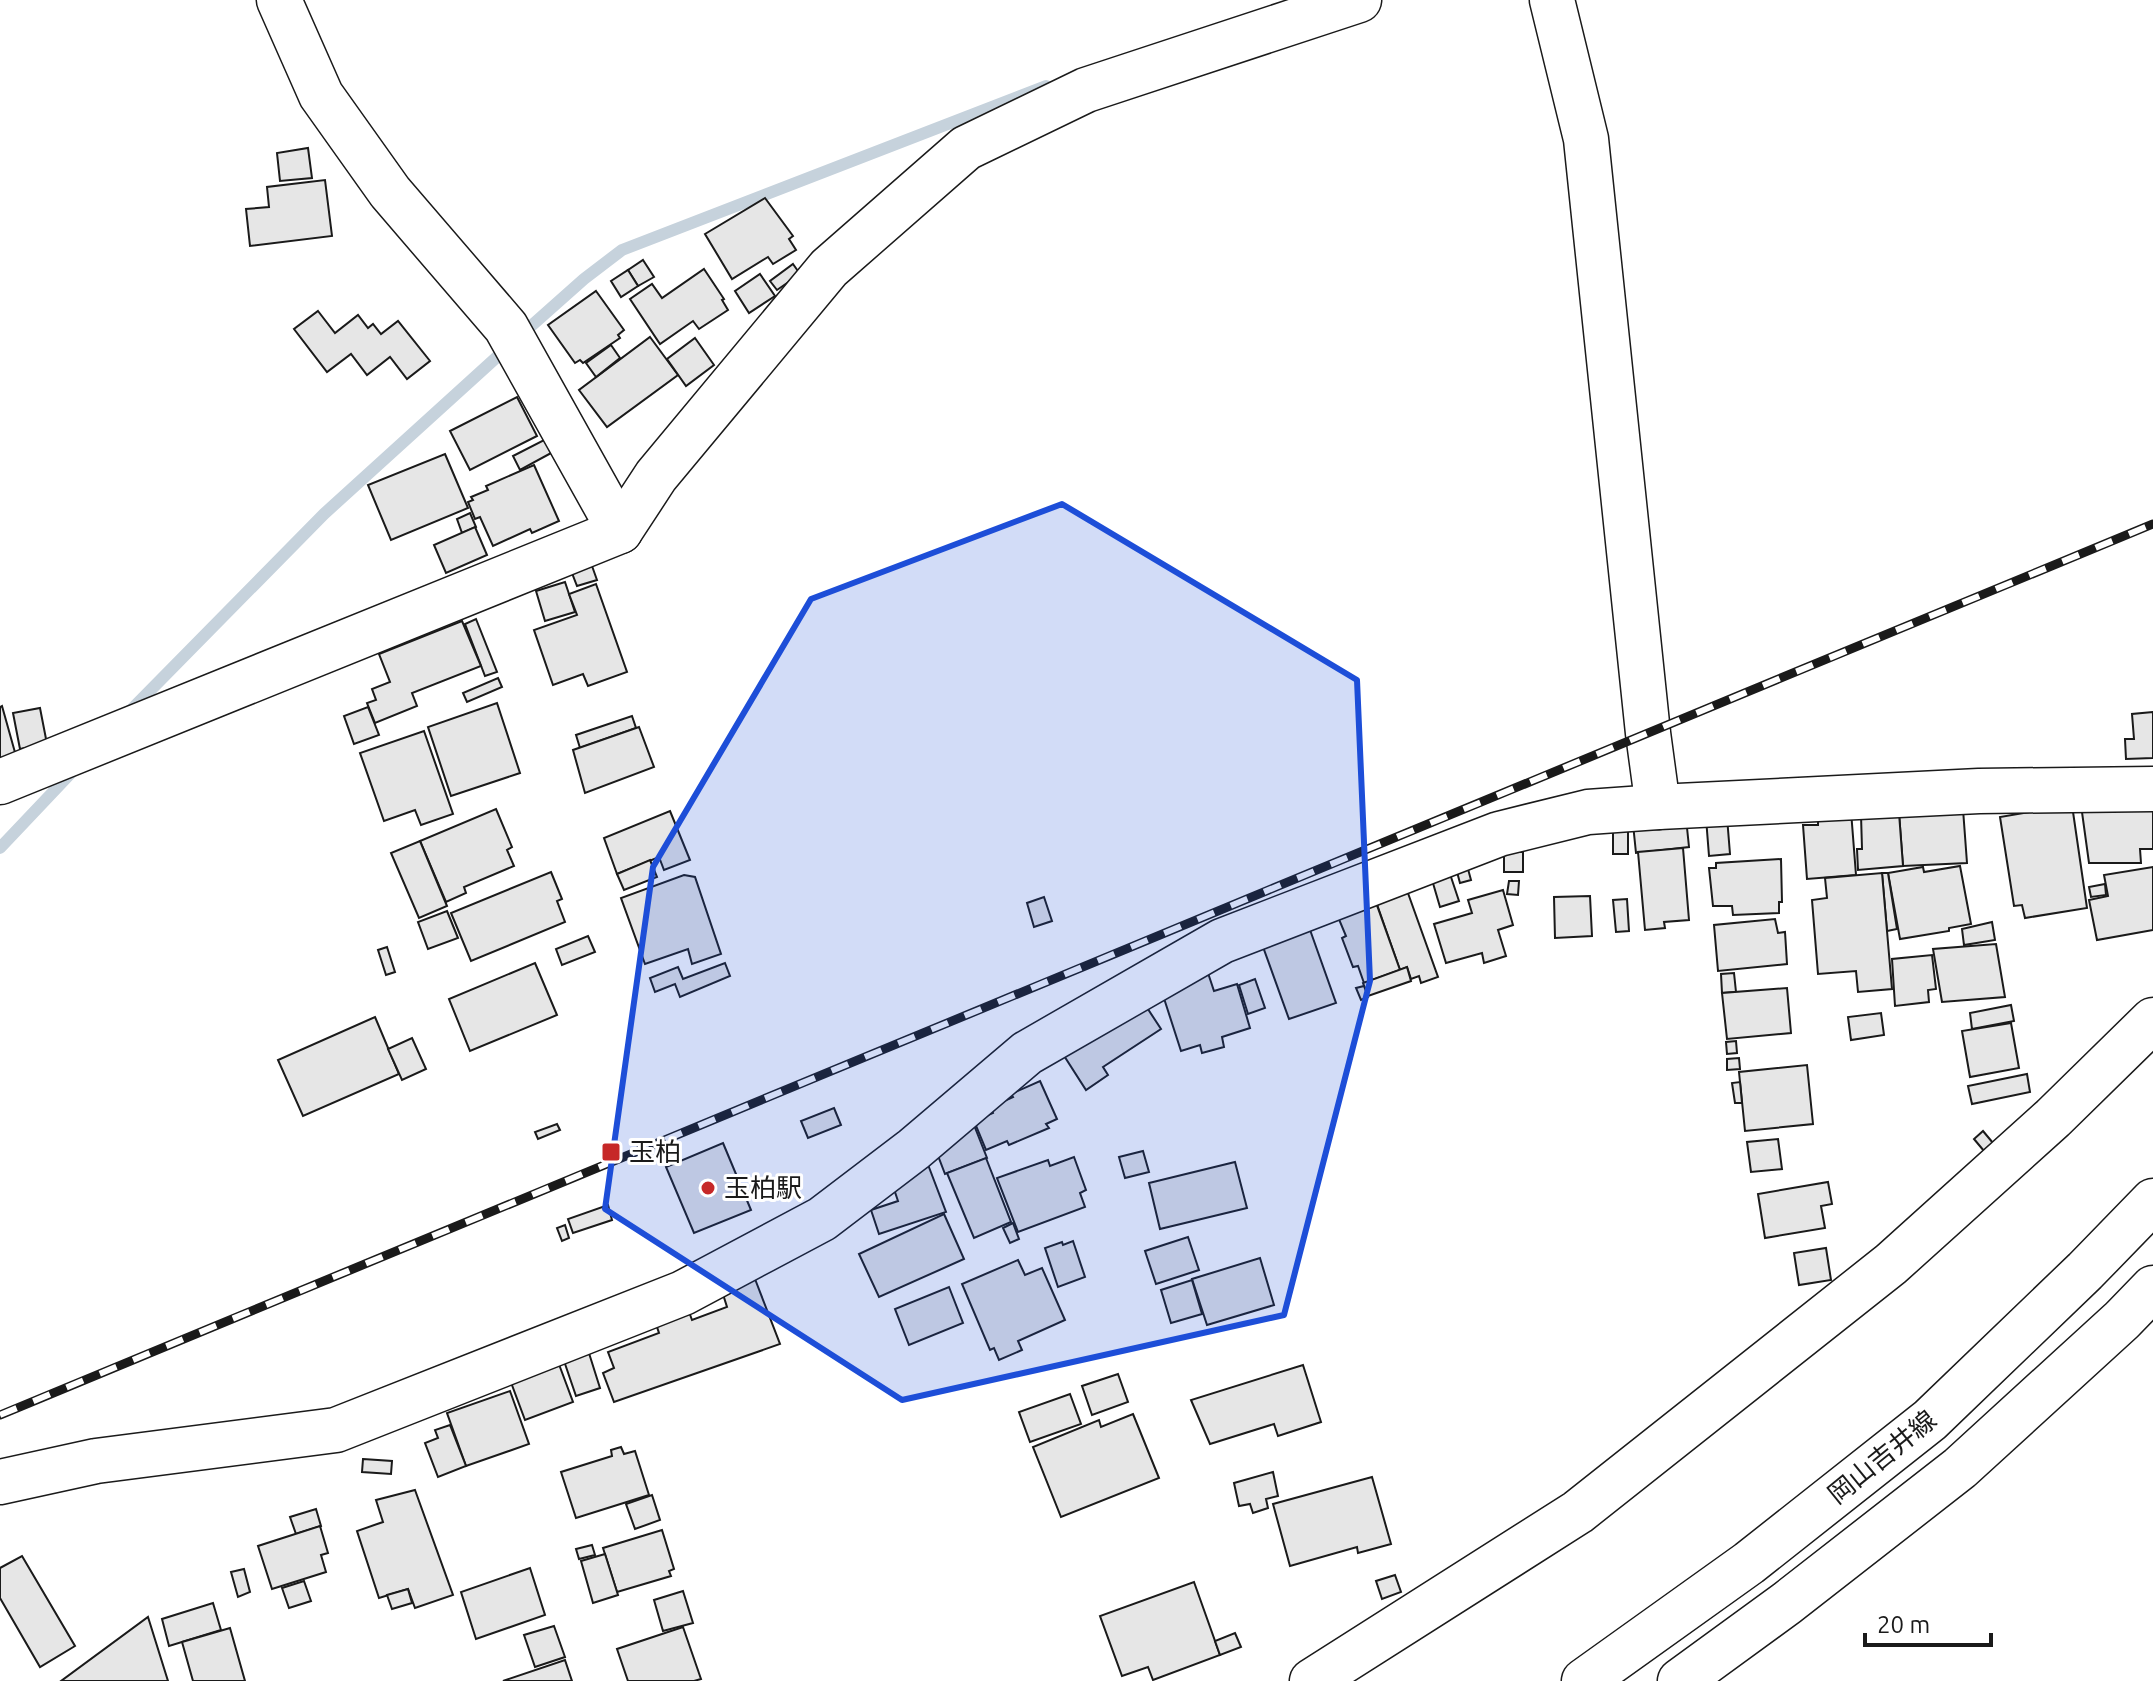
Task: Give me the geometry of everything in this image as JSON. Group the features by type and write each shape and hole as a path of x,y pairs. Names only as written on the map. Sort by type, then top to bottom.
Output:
{"street":[{"path":"279,0 321,95 390,192 506,327 620,531"},
{"path":"0,782 620,531 656,476 829,268 966,148 1086,90 1359,0"},
{"path":"1552,0 1586,139 1658,807"},
{"path":"0,1482 96,1461 336,1430 683,1293 822,1219 914,1149 1027,1053 1222,941 1499,834 1588,812 1658,807 1979,791 2153,789"},
{"path":"1312,1681 1578,1512 1891,1264 2053,1118 2153,1020"},
{"name":"岡山吉井線","path":"1584,1681 1749,1563 1930,1420 2153,1201"},
{"path":"1680,1681 1787,1603 1960,1468 2153,1288"}],"highlighted area":[{"path":"1062,504 1357,680 1370,981 1284,1315 902,1400 605,1209 653,867 811,599"}],"building":[{"path":"308,148 312,178 280,181 277,153"},
{"path":"325,180 332,236 250,246 246,209 269,207 267,187"},
{"path":"765,198 793,236 789,239 796,250 773,264 768,257 732,279 705,234"},
{"path":"643,260 654,277 638,286 628,270"},
{"path":"793,264 800,274 777,290 770,281"},
{"path":"704,269 728,310 699,329 693,321 660,344 630,299 652,284 662,298"},
{"path":"628,270 638,286 621,297 611,281"},
{"path":"760,274 775,296 749,313 735,291"},
{"path":"596,291 624,330 618,335 620,338 583,363 580,360 575,363 548,325"},
{"path":"318,311 335,333 358,315 368,328 373,324 381,334 398,321 430,361 407,379 390,357 367,375 351,354 327,372 294,329"},
{"path":"650,337 678,375 607,427 579,390"},
{"path":"695,338 714,365 686,386 667,359"},
{"path":"611,345 620,358 596,377 586,363"},
{"path":"517,397 537,436 470,470 450,431"},
{"path":"546,439 553,452 520,470 513,456"},
{"path":"445,454 468,508 391,540 368,485"},
{"path":"534,465 559,521 532,533 530,529 493,546 480,517 475,519 468,502 473,500 471,497 488,490 486,486"},
{"path":"470,513 476,527 462,533 457,519"},
{"path":"475,527 487,555 446,573 434,545"},
{"path":"592,566 597,580 577,586 572,573"},
{"path":"565,582 575,612 545,621 536,591"},
{"path":"596,584 627,672 588,686 583,674 553,685 534,630 577,615 569,594"},
{"path":"476,619 497,672 485,676 465,624"},
{"path":"462,621 481,666 412,693 417,706 375,723 367,703 376,700 372,689 390,682 379,654"},
{"path":"498,678 502,687 467,702 463,693"},
{"path":"497,703 520,773 451,796 428,727"},
{"path":"0,707 16,756 0,760"},
{"path":"368,707 379,735 354,744 344,716"},
{"path":"40,708 47,744 20,749 13,713"},
{"path":"2153,712 2153,758 2126,759 2125,739 2134,739 2132,714"},
{"path":"632,716 636,728 580,748 576,735"},
{"path":"639,727 654,767 585,793 573,750"},
{"path":"424,731 453,814 421,825 415,810 384,821 360,753"},
{"path":"2153,803 2153,849 2140,849 2141,863 2089,863 2081,805"},
{"path":"2072,805 2087,908 2025,918 2022,905 2014,906 2000,817"},
{"path":"496,809 512,847 507,850 514,866 464,887 466,893 446,902 420,841"},
{"path":"1963,809 1967,863 1903,866 1899,813"},
{"path":"670,811 690,860 664,870 659,857 617,874 604,838"},
{"path":"1851,811 1856,875 1807,879 1803,825 1818,825 1818,814"},
{"path":"1899,813 1903,866 1858,870 1857,849 1862,849 1861,815"},
{"path":"1727,817 1730,854 1709,856 1706,818"},
{"path":"1686,818 1689,847 1636,853 1633,824"},
{"path":"1613,825 1628,825 1628,854 1613,854"},
{"path":"420,841 447,906 419,918 391,853"},
{"path":"1683,848 1689,920 1664,922 1665,928 1645,930 1638,852"},
{"path":"1504,852 1523,852 1523,872 1504,872"},
{"path":"1781,859 1782,902 1779,902 1779,913 1733,915 1732,906 1713,906 1709,868 1716,868 1716,863"},
{"path":"650,860 657,877 624,890 617,874"},
{"path":"1960,866 1971,924 1900,939 1888,873 1923,867 1924,872"},
{"path":"2153,867 2153,930 2097,940 2089,900 2108,896 2104,875"},
{"path":"1448,868 1459,901 1440,907 1430,873"},
{"path":"1468,869 1471,880 1460,883 1457,872"},
{"path":"551,872 562,899 557,901 565,922 471,961 451,913"},
{"path":"1882,873 1888,873 1897,929 1887,931"},
{"path":"1882,873 1892,989 1858,992 1856,971 1818,974 1812,900 1827,898 1825,878"},
{"path":"684,875 695,877 721,954 692,964 688,949 645,964 621,898"},
{"path":"1509,881 1519,881 1518,895 1507,894"},
{"path":"1404,882 1438,977 1421,983 1419,976 1411,979 1407,967 1400,970 1373,893"},
{"path":"2105,884 2106,895 2091,897 2089,887"},
{"path":"1503,890 1513,925 1498,930 1506,956 1484,963 1482,953 1446,963 1434,924 1472,913 1468,900"},
{"path":"1590,896 1592,936 1555,938 1554,897"},
{"path":"1044,897 1052,921 1034,927 1027,903"},
{"path":"1374,897 1400,970 1364,983 1358,966 1353,967 1338,917"},
{"path":"1627,899 1629,931 1616,932 1613,900"},
{"path":"447,911 458,938 428,949 418,922"},
{"path":"1775,919 1778,933 1785,932 1787,964 1718,971 1714,925"},
{"path":"1992,922 1995,940 1964,945 1962,929"},
{"path":"1309,927 1336,1003 1289,1019 1262,944"},
{"path":"588,936 595,952 562,965 556,949"},
{"path":"1996,944 2005,997 1942,1002 1933,949"},
{"path":"387,947 395,972 386,975 378,950"},
{"path":"1932,955 1936,989 1928,990 1929,1002 1895,1006 1892,959"},
{"path":"535,963 557,1015 470,1051 449,999"},
{"path":"725,963 730,976 680,997 675,984 655,992 650,978 678,967 683,979"},
{"path":"1407,967 1411,981 1368,996 1363,983"},
{"path":"1207,970 1214,991 1237,984 1250,1028 1222,1037 1224,1047 1202,1053 1200,1045 1181,1051 1160,986"},
{"path":"1734,973 1736,992 1722,993 1721,974"},
{"path":"1255,979 1265,1008 1248,1014 1239,985"},
{"path":"1364,986 1368,997 1361,1000 1356,988"},
{"path":"1787,988 1791,1033 1727,1039 1722,993"},
{"path":"1142,1000 1161,1029 1103,1067 1108,1075 1086,1090 1061,1051"},
{"path":"2011,1005 2014,1021 1972,1029 1970,1013"},
{"path":"1881,1013 1884,1035 1851,1040 1848,1017"},
{"path":"375,1017 399,1074 303,1116 278,1060"},
{"path":"2011,1023 2019,1068 1970,1077 1962,1031"},
{"path":"412,1038 426,1069 402,1080 388,1049"},
{"path":"1736,1041 1737,1053 1727,1054 1726,1042"},
{"path":"1739,1058 1740,1069 1727,1070 1727,1059"},
{"path":"1807,1065 1813,1124 1745,1131 1739,1072"},
{"path":"2027,1074 2030,1092 1972,1104 1968,1086"},
{"path":"1040,1081 1057,1119 1046,1124 1049,1128 1009,1145 1007,1141 986,1150 974,1121 993,1113 991,1107 1013,1097 1011,1094"},
{"path":"1740,1082 1742,1103 1735,1103 1732,1083"},
{"path":"834,1108 841,1125 808,1138 801,1121"},
{"path":"972,1120 987,1158 945,1174 937,1153"},
{"path":"557,1124 560,1130 538,1139 535,1132"},
{"path":"1983,1131 1993,1143 1984,1151 1974,1139"},
{"path":"1778,1139 1782,1169 1751,1172 1747,1142"},
{"name":"玉柏駅","path":"723,1143 751,1210 694,1233 666,1167"},
{"path":"1143,1151 1149,1172 1125,1178 1119,1157"},
{"path":"1074,1157 1086,1190 1080,1193 1085,1207 1018,1232 997,1178 1048,1160 1050,1166"},
{"path":"986,1158 1011,1222 974,1238 947,1173"},
{"path":"927,1162 946,1212 879,1234 871,1210 898,1201 894,1189"},
{"path":"1235,1162 1247,1208 1160,1229 1149,1183"},
{"path":"1828,1182 1832,1204 1821,1206 1825,1228 1765,1238 1758,1194"},
{"path":"608,1205 612,1220 573,1233 568,1219"},
{"path":"944,1214 964,1259 879,1297 859,1254"},
{"path":"1013,1223 1019,1239 1010,1243 1003,1228"},
{"path":"565,1225 569,1238 562,1241 557,1228"},
{"path":"1188,1237 1199,1270 1156,1284 1145,1251"},
{"path":"1073,1241 1085,1277 1058,1287 1045,1248"},
{"path":"1826,1248 1831,1280 1799,1285 1794,1253"},
{"path":"1260,1258 1274,1305 1207,1325 1192,1279"},
{"path":"1018,1260 1025,1275 1042,1268 1065,1320 1018,1341 1022,1350 999,1360 994,1348 990,1350 962,1284"},
{"path":"755,1279 780,1344 614,1402 603,1373 614,1368 608,1352 659,1333 655,1321 688,1309 692,1320 727,1307 722,1291"},
{"path":"1192,1280 1202,1314 1171,1323 1161,1290"},
{"path":"949,1287 963,1323 909,1345 895,1309"},
{"path":"588,1350 600,1388 576,1396 563,1358"},
{"path":"557,1359 573,1402 525,1420 509,1377"},
{"path":"1303,1365 1321,1422 1278,1436 1274,1424 1210,1444 1191,1400"},
{"path":"1118,1374 1128,1402 1092,1415 1082,1386"},
{"path":"510,1391 529,1444 466,1466 447,1413"},
{"path":"1070,1394 1081,1424 1030,1442 1019,1412"},
{"path":"1133,1414 1159,1478 1061,1517 1033,1447 1099,1420 1101,1427"},
{"path":"450,1425 466,1466 438,1477 425,1443 438,1438 435,1430"},
{"path":"621,1447 624,1454 635,1451 649,1495 576,1518 561,1472 612,1456 611,1450"},
{"path":"363,1459 392,1461 391,1474 362,1472"},
{"path":"1273,1472 1278,1496 1266,1499 1268,1508 1253,1513 1250,1504 1239,1506 1234,1483"},
{"path":"1372,1477 1391,1544 1358,1553 1357,1547 1290,1566 1273,1504"},
{"path":"415,1490 453,1595 415,1608 408,1589 379,1598 357,1531 383,1522 376,1500"},
{"path":"652,1495 660,1520 635,1529 626,1504"},
{"path":"316,1509 321,1526 296,1534 290,1517"},
{"path":"320,1526 328,1553 321,1555 326,1572 272,1589 258,1546"},
{"path":"662,1530 674,1569 669,1571 671,1576 617,1592 603,1548"},
{"path":"592,1545 595,1555 579,1559 576,1549"},
{"path":"605,1554 618,1595 593,1603 581,1561"},
{"path":"22,1556 75,1646 40,1667 0,1598 0,1568"},
{"path":"530,1568 545,1615 476,1639 461,1592"},
{"path":"244,1569 250,1592 238,1597 231,1572"},
{"path":"1395,1575 1401,1592 1382,1599 1376,1581"},
{"path":"304,1581 311,1601 289,1608 282,1588"},
{"path":"1194,1582 1220,1655 1153,1680 1148,1667 1122,1676 1100,1616"},
{"path":"408,1589 412,1603 392,1609 387,1595"},
{"path":"683,1591 693,1623 663,1631 654,1600"},
{"path":"213,1603 221,1630 169,1646 162,1619"},
{"path":"148,1617 168,1681 61,1681"},
{"path":"554,1626 565,1657 535,1667 524,1635"},
{"path":"683,1627 701,1679 628,1681 617,1649"},
{"path":"230,1628 245,1681 193,1681 182,1642"},
{"path":"1235,1633 1241,1647 1220,1655 1215,1641"},
{"path":"565,1660 572,1681 503,1681"}],"waterway":[{"path":"530,327 622,250 1046,86"},
{"path":"129,712 324,514 498,356"},
{"path":"0,848 71,773"}],"railway":[{"path":"0,1415 2153,524"}],"place":[{"name":"玉柏","path":"611,1152"},
{"name":"玉柏駅","path":"708,1188"}]}
